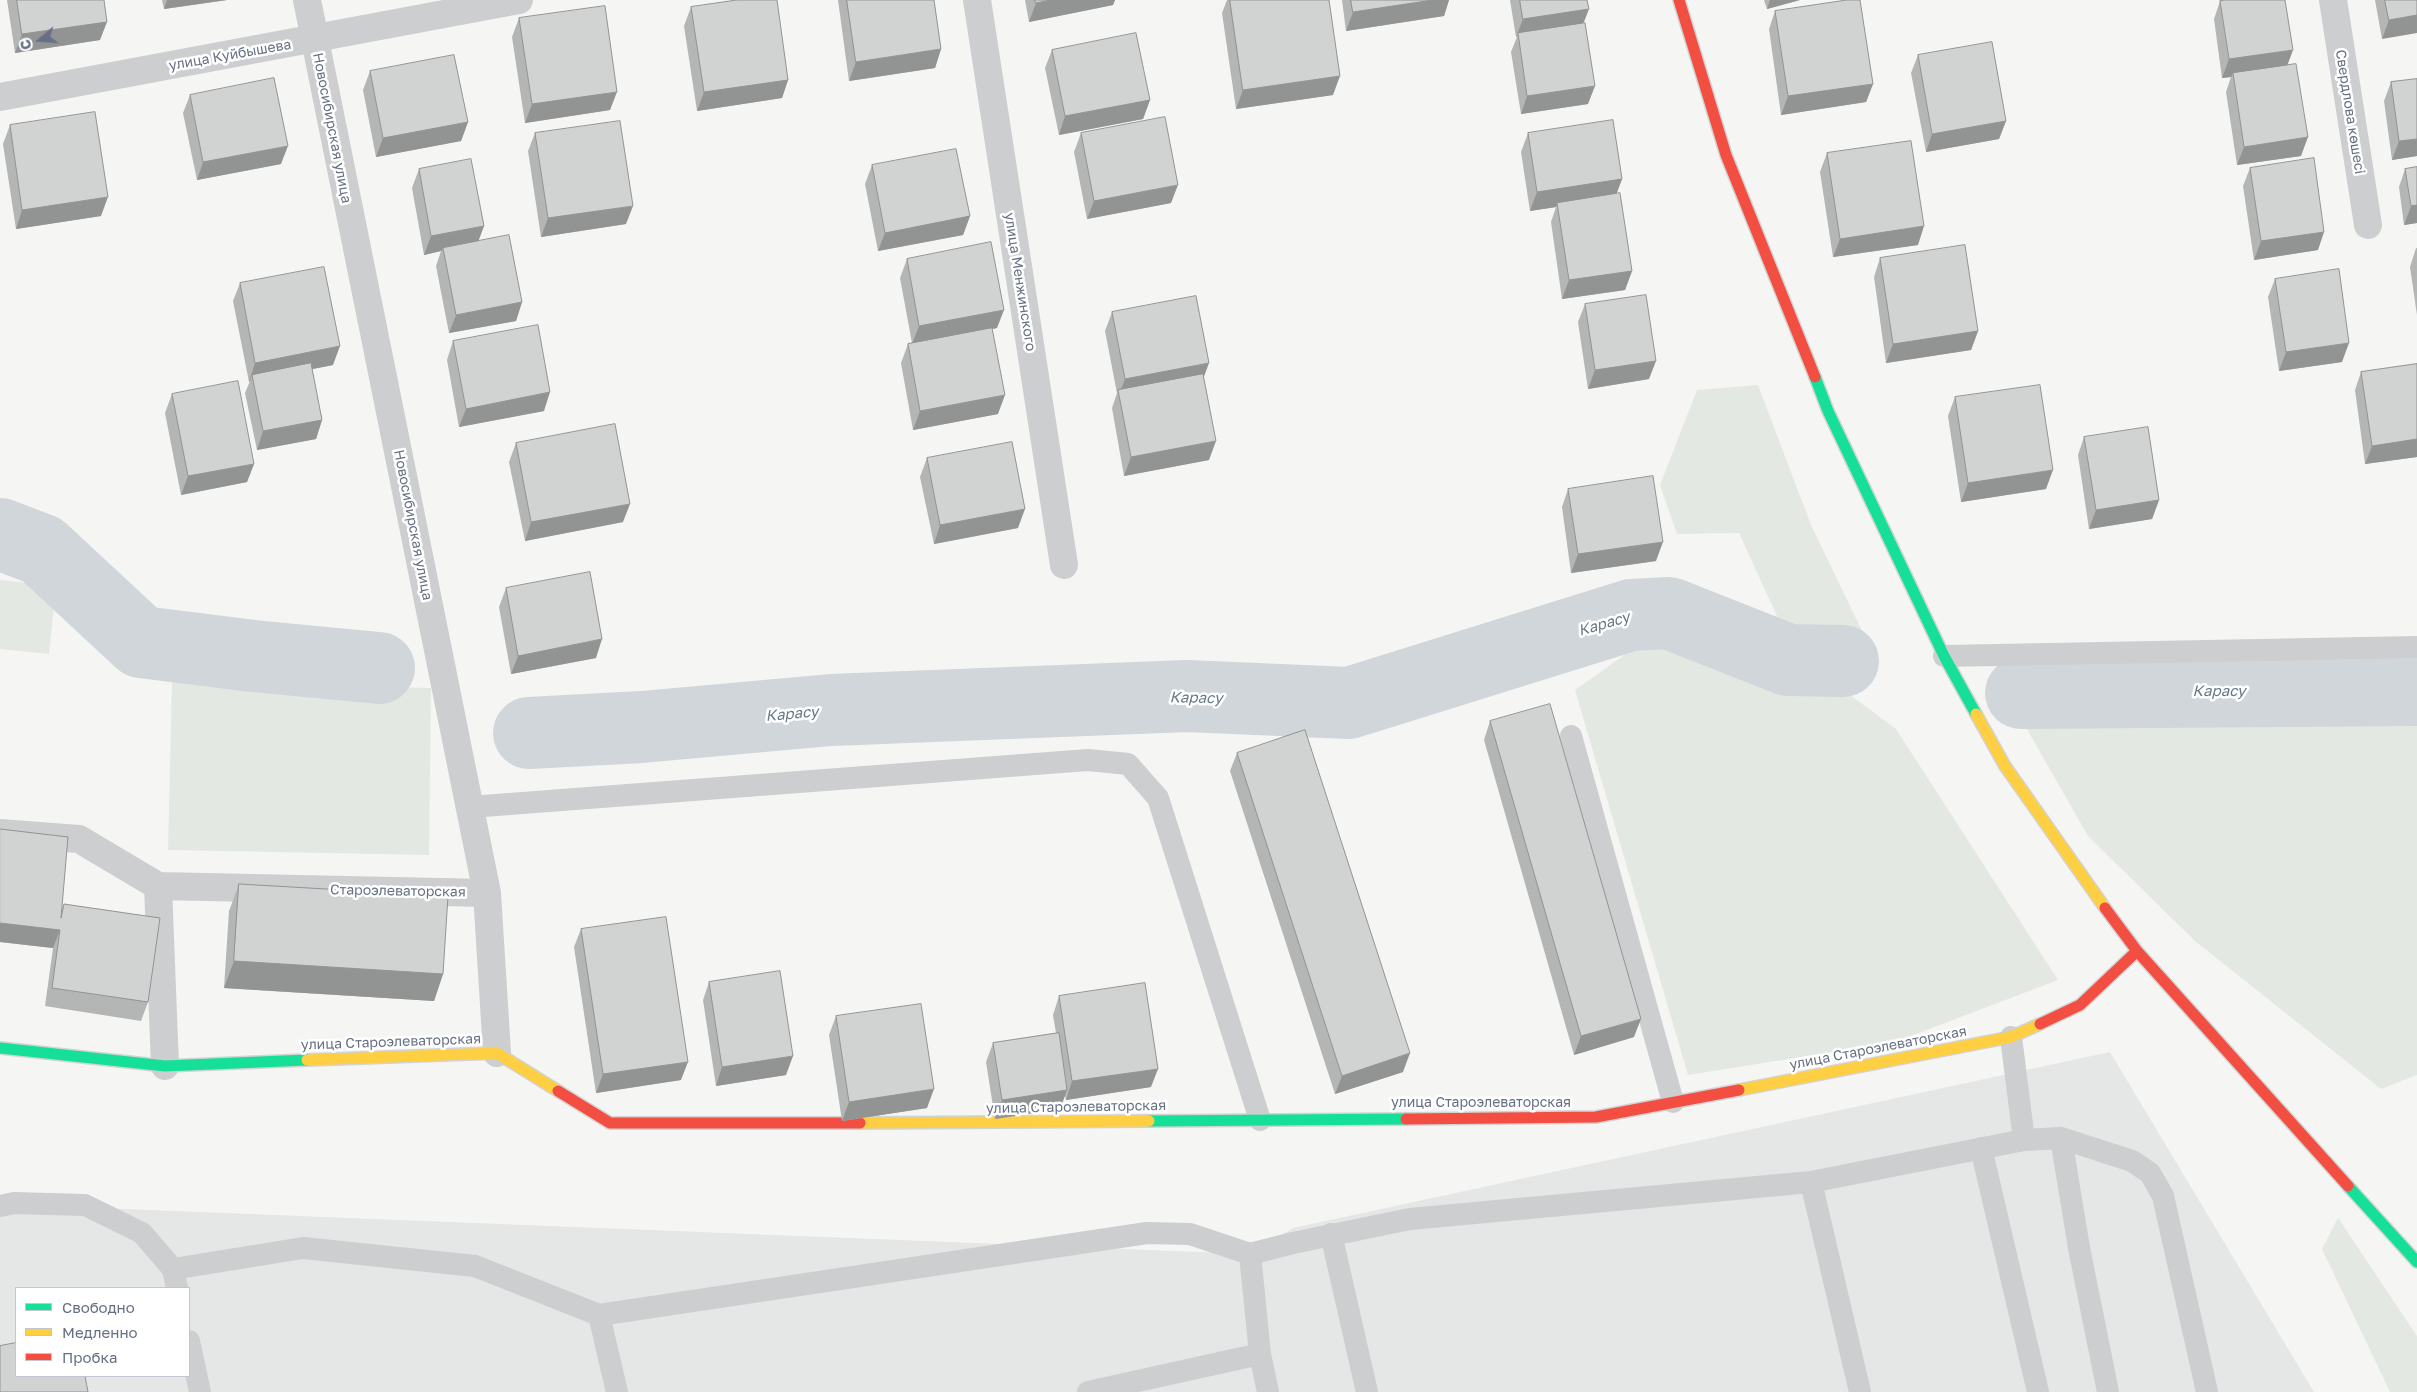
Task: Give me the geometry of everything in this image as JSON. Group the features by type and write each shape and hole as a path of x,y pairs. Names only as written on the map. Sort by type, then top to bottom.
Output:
{"street":[{"name":"Новосибирская улица","path":"307,0 487,893 497,1053"},
{"name":"улица Куйбышева","path":"0,97 520,0"},
{"name":"улица Менжинского","path":"977,0 1064,565"},
{"path":"1679,0 1726,155 1825,402 1944,656 2005,766 2065,854 2137,951 2417,1262"},
{"name":"Свердлова көшесі","path":"2333,0 2368,225"},
{"name":"Староэлеваторская","path":"0,833 80,840 158,886 487,893"},
{"path":"158,886 165,1066"},
{"name":"улица Староэлеваторская","path":"0,1048 165,1066 497,1053 610,1123 994,1123 1596,1118 2011,1037 2080,1005 2137,951"},
{"path":"2390,1233 2412,1274"}],"lane":[{"path":"1944,656 2417,647"},
{"path":"1571,736 1672,1102"},
{"path":"470,807 1088,760 1128,764 1158,798 1260,1120"},
{"path":"2011,1037 2024,1140"},
{"path":"2061,1138 2079,1248 2108,1392"},
{"path":"0,1206 14,1203 85,1205 142,1232 175,1279 303,1248 475,1266 599,1315 1147,1233 1190,1234 1250,1254 1331,1234 1410,1219 1811,1182 2024,1140 2061,1138 2132,1161 2150,1173 2163,1196 2207,1392"},
{"path":"1981,1148 2038,1392"},
{"path":"1811,1182 1860,1392"},
{"path":"1331,1234 1367,1392"},
{"path":"1250,1254 1260,1354 1268,1392"},
{"path":"599,1315 617,1392"},
{"path":"190,1346 200,1392"},
{"path":"1088,1392 1260,1354"}],"shaded area":[{"path":"1758,385 1811,525 1864,635 1782,627 1739,533 1677,534 1660,485 1697,390"},
{"path":"0,580 56,586 49,654 0,649"},
{"path":"1661,629 1834,683 1896,729 2058,980 1895,1042 1688,1075 1575,690"},
{"path":"172,682 431,688 429,855 168,850"},
{"path":"2278,721 2417,723 2417,1075 2381,1089 2195,941 2088,836 2024,724"},
{"path":"2110,1052 2314,1392 0,1392 0,1204 1250,1254 1293,1228"},
{"path":"2338,1218 2417,1336 2417,1392 2390,1392 2322,1249"}],"building":[{"path":"17,0 104,0 107,22 22,34"},
{"path":"737,0 777,0 788,80 704,92 691,7"},
{"path":"847,0 934,0 941,49 856,62"},
{"path":"1035,0 1051,0 1036,3"},
{"path":"1230,0 1329,0 1340,76 1243,90"},
{"path":"1351,0 1433,0 1353,12"},
{"path":"1520,0 1587,0 1589,9 1523,19"},
{"path":"1847,0 1860,0 1873,84 1788,96 1775,11"},
{"path":"2285,0 2293,50 2229,59 2220,1"},
{"path":"2385,0 2417,0 2417,15 2389,20"},
{"path":"605,6 617,92 532,104 519,18"},
{"path":"1585,23 1595,86 1527,96 1518,33"},
{"path":"1136,33 1150,100 1065,116 1052,50"},
{"path":"1992,42 2006,121 1932,134 1918,55"},
{"path":"454,55 468,122 383,138 370,71"},
{"path":"2296,64 2308,137 2244,147 2233,73"},
{"path":"274,78 288,146 203,162 190,95"},
{"path":"2417,79 2417,139 2399,141 2391,82"},
{"path":"95,112 108,197 22,210 10,125"},
{"path":"1165,117 1178,185 1094,201 1081,133"},
{"path":"1613,120 1622,179 1537,192 1528,133"},
{"path":"620,121 633,206 548,218 535,133"},
{"path":"1911,141 1924,226 1840,239 1827,153"},
{"path":"956,149 970,216 885,233 872,165"},
{"path":"2314,158 2324,232 2261,241 2250,168"},
{"path":"471,159 484,226 431,236 419,169"},
{"path":"2417,167 2417,205 2411,206 2405,169"},
{"path":"1620,193 1632,271 1569,280 1557,203"},
{"path":"509,235 522,302 456,315 443,248"},
{"path":"991,242 1004,310 919,326 907,259"},
{"path":"1965,245 1978,331 1893,344 1880,258"},
{"path":"324,267 340,346 255,363 240,283"},
{"path":"2339,269 2349,343 2286,352 2275,279"},
{"path":"1646,295 1656,361 1595,370 1585,304"},
{"path":"1196,296 1209,363 1125,379 1112,312"},
{"path":"538,325 550,392 466,409 453,341"},
{"path":"992,328 1005,395 920,411 908,344"},
{"path":"311,363 322,420 263,431 252,375"},
{"path":"2417,364 2417,439 2372,446 2361,372"},
{"path":"1203,374 1216,441 1131,457 1118,390"},
{"path":"238,381 254,464 188,476 172,394"},
{"path":"2040,385 2053,470 1968,483 1955,397"},
{"path":"615,424 630,504 531,522 516,443"},
{"path":"2148,427 2159,500 2096,510 2084,437"},
{"path":"1012,442 1025,509 940,525 927,458"},
{"path":"1653,476 1663,542 1578,554 1568,489"},
{"path":"590,572 602,639 518,656 506,588"},
{"path":"1550,704 1641,1019 1581,1036 1490,721"},
{"path":"1305,730 1410,1053 1342,1076 1237,753"},
{"path":"0,829 68,837 61,918 64,904 160,918 148,1002 52,988 60,930 0,923"},
{"path":"239,884 448,896 443,974 234,961"},
{"path":"666,917 688,1062 603,1074 581,929"},
{"path":"780,971 793,1056 722,1067 709,982"},
{"path":"1145,983 1158,1069 1072,1081 1059,996"},
{"path":"921,1004 934,1089 849,1102 836,1016"},
{"path":"1059,1033 1067,1090 1002,1100 993,1043"},
{"path":"15,1343 15,1377 85,1377 88,1392 0,1392 0,1346"}],"waterway":[{"path":"0,534 42,550 141,642 253,656 379,668"},
{"name":"Карасу","path":"529,733 642,727 831,710 1187,696 1349,703 1631,615 1669,613 1788,660 1843,661"},
{"name":"Карасу","path":"2021,693 2417,690"}],"traffic: fast":[{"path":"1815,377 1828,411 1944,656 1976,714"},
{"path":"0,1048 165,1066 307,1060"},
{"path":"1149,1121 1406,1119"},
{"path":"2348,1186 2417,1262"}],"traffic: slow":[{"path":"1976,714 2005,766 2105,908"},
{"path":"1739,1090 2011,1037 2040,1024"},
{"path":"307,1060 497,1053 558,1091"},
{"path":"860,1123 1149,1121"}],"traffic: jam":[{"path":"1679,0 1726,155 1815,377"},
{"path":"2105,908 2137,951 2348,1186"},
{"path":"2040,1024 2080,1005 2137,951"},
{"path":"1406,1119 1596,1117 1739,1090"},
{"path":"558,1091 610,1123 860,1123"}]}
